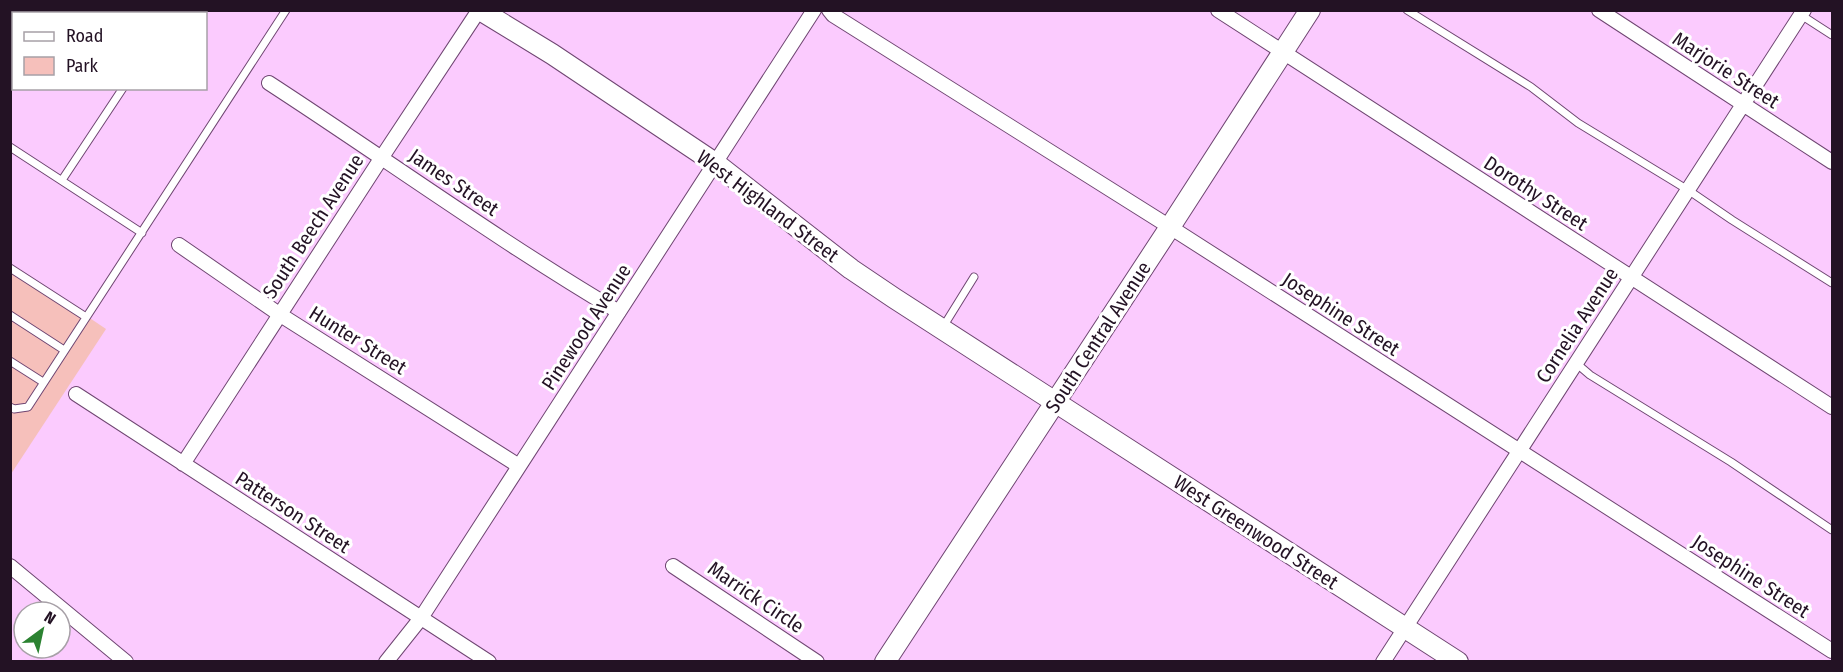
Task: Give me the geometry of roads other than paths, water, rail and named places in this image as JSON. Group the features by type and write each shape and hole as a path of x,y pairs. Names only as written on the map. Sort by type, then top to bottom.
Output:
{"street":[{"name":"South Beech Avenue","path":"183,464 382,156 480,10"},
{"name":"West Highland Street","path":"480,10 552,54 715,163 851,268 1055,403"},
{"name":"Pinewood Avenue","path":"386,662 421,618 814,10"},
{"name":"Josephine Street","path":"829,10 843,22 1170,227 1518,452 1833,651"},
{"name":"Dorothy Street","path":"1218,10 1833,407"},
{"name":"South Central Avenue","path":"885,662 1310,10"},
{"name":"Marjorie Street","path":"1599,10 1833,162"},
{"name":"Cornelia Avenue","path":"1383,662 1802,13"},
{"name":"James Street","path":"269,83 382,156 556,275 619,312"},
{"name":"Hunter Street","path":"179,245 279,314 519,466"},
{"name":"Patterson Street","path":"76,394 489,662"},
{"name":"West Greenwood Street","path":"1055,403 1458,662"},
{"path":"10,566 126,662"},
{"name":"Marrick Circle","path":"673,566 817,662"}],"lane":[{"path":"10,407 14,409 28,407 286,10"},
{"path":"1407,10 1531,87 1578,123 1833,282"},
{"path":"1802,13 1833,34"},
{"path":"62,180 122,90"},
{"path":"10,147 141,233"},
{"path":"10,268 86,317"},
{"path":"942,329 974,277"},
{"path":"10,315 64,350"},
{"path":"10,361 43,382"},
{"path":"1576,363 1590,375 1731,462 1833,530"}]}
